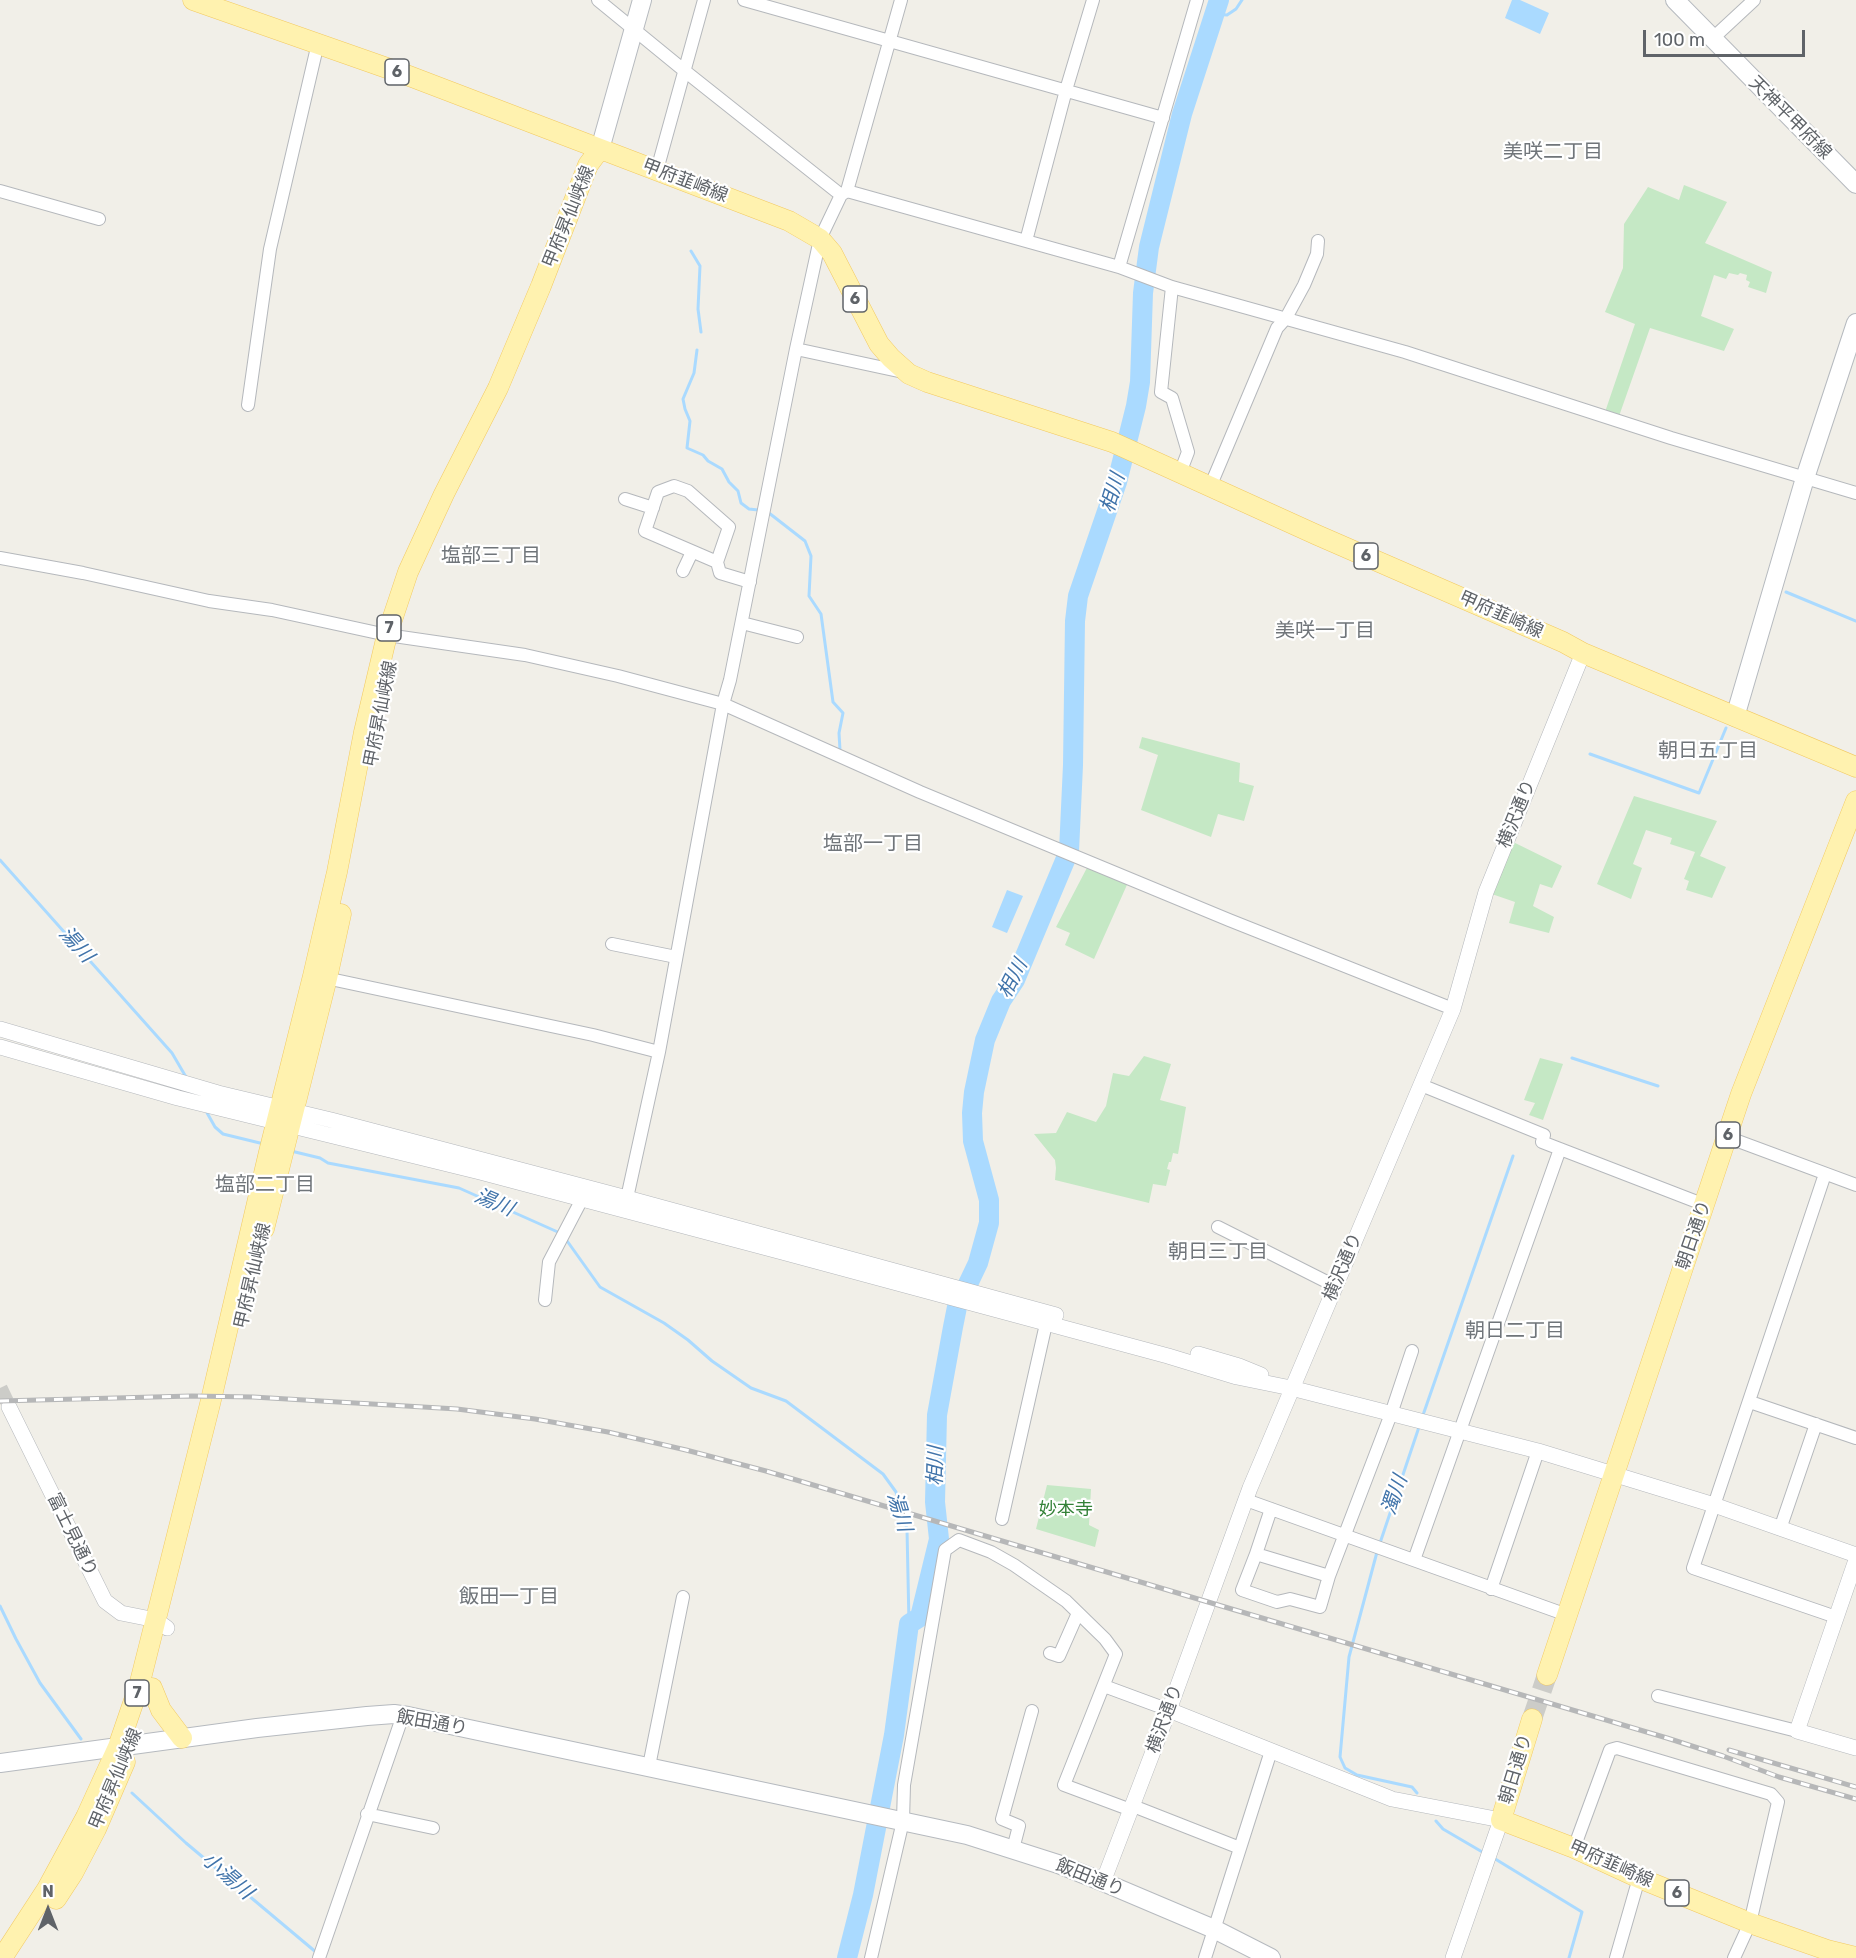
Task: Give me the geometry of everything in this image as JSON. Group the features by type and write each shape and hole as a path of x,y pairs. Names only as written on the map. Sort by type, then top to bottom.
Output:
{"main road":[{"name":"甲府韮崎線","path":"193,0 318,43 789,221 819,239 832,253 879,344 909,374 927,382 1112,442 1583,653 1856,767"},
{"path":"600,149 642,0"},
{"name":"天神平甲府線","path":"1675,0 1856,184"},
{"name":"甲府昇仙峡線","path":"2,1958 62,1863 125,1746 152,1688 162,1624 210,1404 282,1132 320,977 392,635 423,562 529,347 599,170 600,149"},
{"path":"1735,717 1805,478 1856,323"},
{"name":"朝日通り","path":"1546,1675 1741,1094 1856,801"},
{"name":"甲府昇仙峡線","path":"18,1958 73,1873 112,1796 139,1686 162,1624"},
{"path":"152,1688 162,1710 182,1738"},
{"name":"飯田通り","path":"0,1763 367,1716 403,1716 649,1766 967,1835 1103,1882 1214,1929 1271,1958"},
{"name":"朝日通り","path":"1501,1820 1532,1719"},
{"name":"甲府韮崎線","path":"1501,1820 1574,1848 1639,1878 1826,1954 1856,1957"}],"street":[{"path":"598,0 686,72 844,193 1121,268 1172,287 1416,356 1671,438 1856,493"},
{"path":"657,170 686,72 704,0"},
{"path":"744,0 1163,118"},
{"path":"627,1198 659,1052 723,704 742,623 795,349 819,239 844,193 901,0"},
{"path":"1026,241 1066,90 1093,0"},
{"path":"1121,268 1197,0"},
{"path":"1712,39 1754,0"},
{"path":"248,405 270,249 318,43"},
{"path":"0,191 99,219"},
{"path":"1210,487 1277,328 1286,318 1317,254 1318,241"},
{"path":"1172,287 1161,392 1172,398 1188,452 1180,473"},
{"path":"795,349 909,374"},
{"path":"717,562 645,531 658,492 674,486 688,491 729,526 717,562 720,573 750,582"},
{"path":"626,499 653,508"},
{"path":"683,571 692,552"},
{"path":"0,558 67,569 209,601 272,610 392,635 525,655 618,676 723,704 920,792 1229,920 1453,1009"},
{"path":"742,623 796,637"},
{"name":"横沢通り","path":"1103,1882 1246,1500 1291,1388 1453,1009 1486,892 1583,653"},
{"path":"612,944 676,957"},
{"path":"320,977 582,1033 659,1052"},
{"path":"0,1029 203,1089 282,1132 627,1198 1047,1318 1237,1377 1291,1388 1539,1451 1714,1505 1856,1555"},
{"path":"0,1047 215,1107 282,1132 582,1199 948,1291"},
{"path":"1421,1085 1544,1135 1542,1142 1705,1205"},
{"path":"1727,1137 1856,1185"},
{"path":"1414,1560 1560,1149"},
{"path":"1825,1174 1694,1568 1836,1617"},
{"path":"545,1300 549,1262 582,1199"},
{"path":"1218,1227 1335,1286"},
{"path":"1002,1519 1047,1318"},
{"path":"1271,1509 1242,1590 1277,1602 1290,1599 1320,1606 1412,1351"},
{"path":"1750,1402 1856,1438"},
{"name":"富士見通り","path":"9,1407 105,1601 111,1607 130,1616 162,1624"},
{"path":"1780,1529 1816,1424"},
{"path":"1491,1589 1539,1451"},
{"path":"1246,1500 1567,1615"},
{"path":"871,1958 902,1820 904,1785 945,1550 959,1540 991,1552 1014,1565 1066,1601 1105,1639 1116,1654 1064,1785 1240,1848"},
{"path":"1256,1554 1329,1576"},
{"path":"1797,1731 1856,1560"},
{"path":"649,1766 683,1597"},
{"path":"1050,1653 1059,1656 1078,1613"},
{"path":"1104,1686 1392,1800 1501,1820 1453,1958"},
{"path":"1658,1696 1856,1748"},
{"path":"1013,1849 1019,1826 1002,1819 1032,1711"},
{"path":"320,1953 403,1716"},
{"path":"1574,1848 1610,1750 1617,1748 1771,1794 1778,1802 1750,1923 1734,1958"},
{"path":"1204,1958 1271,1751"},
{"path":"367,1814 433,1828"},
{"path":"1616,1958 1639,1878"}],"green space":[{"path":"1684,185 1727,202 1705,243 1772,272 1766,293 1748,287 1750,282 1746,280 1747,275 1729,273 1726,279 1714,275 1701,316 1734,329 1724,351 1650,328 1618,419 1604,415 1635,324 1605,312 1623,268 1624,224 1648,187 1679,200"},
{"path":"1142,737 1240,763 1239,782 1254,786 1244,821 1218,814 1211,837 1141,810 1158,755 1139,748"},
{"path":"1634,796 1717,821 1700,856 1726,867 1712,898 1686,890 1689,881 1684,879 1695,852 1670,844 1672,838 1646,830 1633,864 1642,868 1631,899 1597,884"},
{"path":"1507,839 1562,866 1552,888 1540,884 1533,906 1554,917 1549,933 1509,923 1515,902 1486,892"},
{"path":"1090,862 1130,878 1094,959 1065,945 1070,933 1056,927"},
{"path":"1144,1056 1171,1064 1160,1100 1186,1107 1178,1154 1173,1153 1171,1162 1169,1162 1167,1169 1170,1170 1166,1186 1153,1184 1149,1203 1055,1180 1055,1160 1034,1134 1056,1133 1067,1112 1096,1122 1106,1106 1113,1073 1129,1076"},
{"path":"1540,1058 1563,1064 1543,1120 1529,1115 1535,1103 1524,1100"},
{"name":"妙本寺","path":"1047,1485 1091,1489 1089,1525 1099,1530 1095,1547 1036,1529"}],"water":[{"path":"1512,0 1520,0 1549,13 1540,34 1505,18"},
{"path":"1007,890 1023,896 1007,933 992,927"}],"waterway":[{"name":"相川","path":"847,1958 863,1895 894,1735 909,1624 920,1617 939,1539 935,1502 937,1415 953,1327 957,1307 978,1263 989,1223 989,1200 973,1141 974,1092 985,1040 1001,1001 1015,980 1069,851 1075,621 1078,596 1117,482 1136,406 1140,382 1143,293 1149,247 1182,114 1219,0"},
{"path":"1215,14 1227,15 1236,9 1242,0"},
{"path":"691,251 700,266 698,309 701,332"},
{"path":"697,350 694,373 683,399 690,421 687,448 703,455 708,461 722,469 729,482 738,491 741,503 749,509 758,510"},
{"path":"769,513 805,541 811,556 809,596 821,614 833,702 843,713 839,733 840,750"},
{"path":"1786,592 1856,621"},
{"path":"1590,754 1699,793 1726,728"},
{"name":"湯川","path":"0,860 172,1053 186,1077"},
{"path":"1572,1058 1658,1086"},
{"name":"湯川","path":"206,1111 215,1127 223,1134 264,1144"},
{"name":"湯川","path":"291,1151 320,1158 328,1163 459,1188 560,1233"},
{"name":"濁川","path":"1422,1418 1513,1156"},
{"name":"湯川","path":"565,1238 600,1287 664,1323 751,1388 786,1401 883,1474 896,1492 907,1529 909,1624"},
{"name":"濁川","path":"1379,1546 1419,1427"},
{"name":"濁川","path":"1377,1552 1349,1657 1340,1757 1345,1768 1357,1775 1412,1787 1417,1793"},
{"name":"小湯川","path":"0,1606 40,1683 81,1739"},
{"name":"小湯川","path":"132,1793 186,1843 317,1953"},
{"name":"濁川","path":"1436,1821 1443,1829 1484,1853"},
{"name":"濁川","path":"1492,1857 1582,1912 1569,1958"}],"tunnel":[{"path":"0,1388 9,1407"},
{"path":"1532,1719 1547,1675"}],"railway":[{"path":"0,1401 192,1396 253,1397 457,1409 535,1419 608,1432 766,1471 1667,1738 1779,1777 1856,1799"},
{"path":"1729,1750 1856,1787"}],"district":[{"name":"美咲二丁目","path":"1553,152"},
{"name":"塩部三丁目","path":"491,556"},
{"name":"美咲一丁目","path":"1325,631"},
{"name":"朝日五丁目","path":"1708,751"},
{"name":"塩部一丁目","path":"873,844"},
{"name":"塩部二丁目","path":"265,1185"},
{"name":"朝日三丁目","path":"1218,1252"},
{"name":"朝日二丁目","path":"1515,1331"},
{"name":"飯田一丁目","path":"509,1597"}]}
